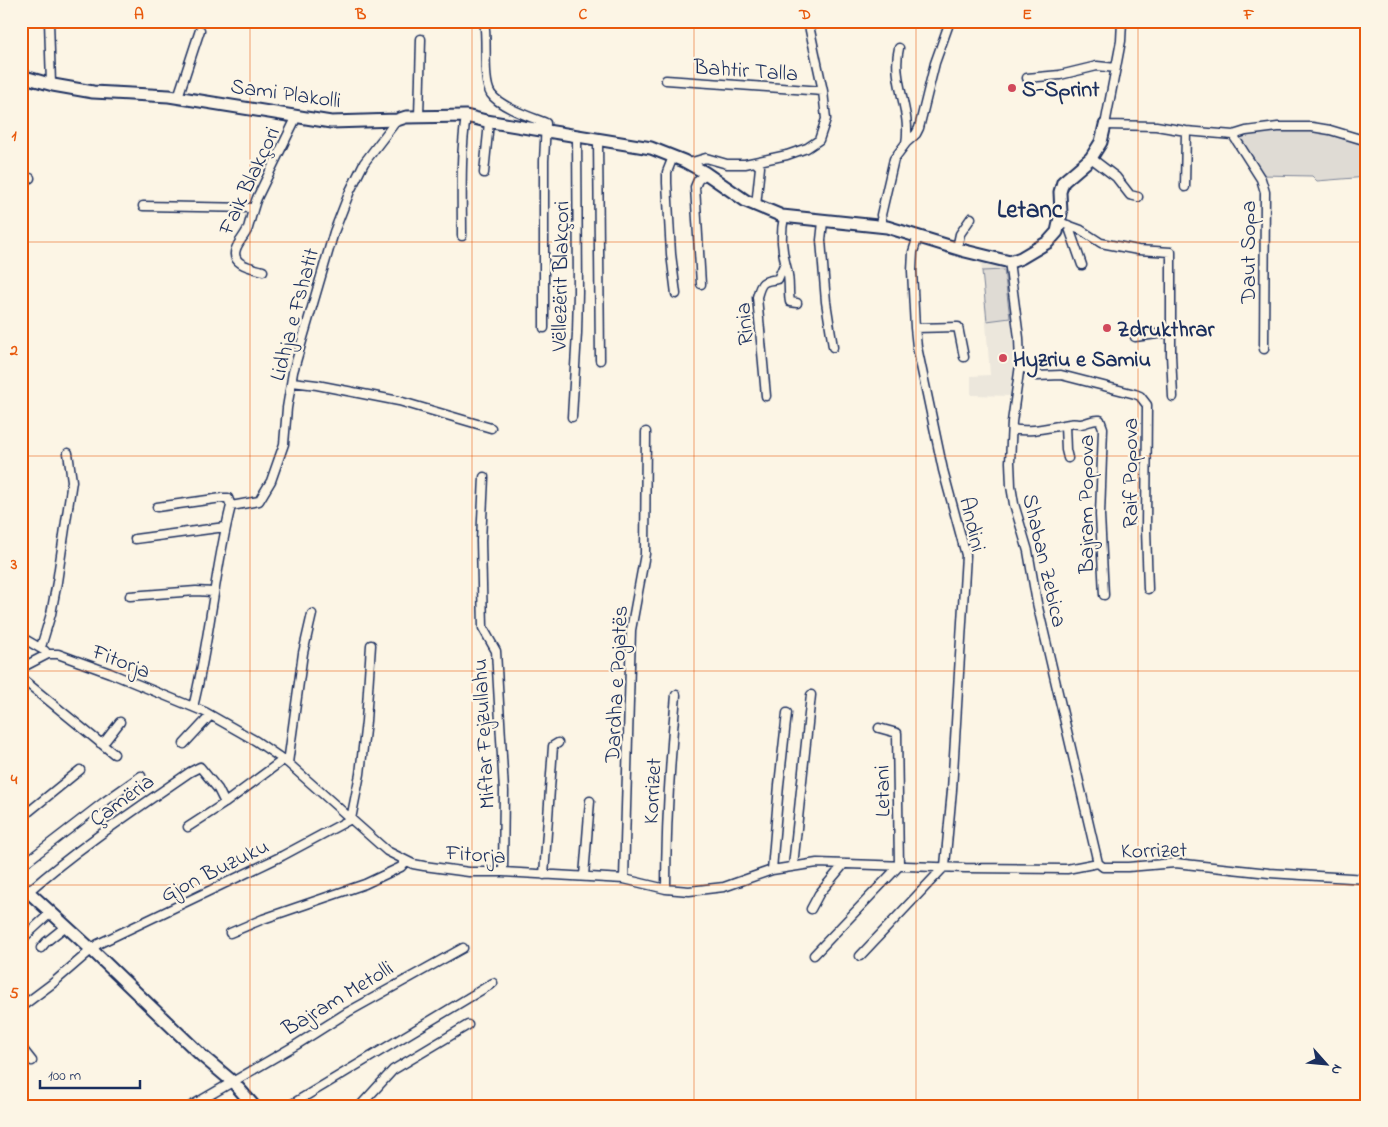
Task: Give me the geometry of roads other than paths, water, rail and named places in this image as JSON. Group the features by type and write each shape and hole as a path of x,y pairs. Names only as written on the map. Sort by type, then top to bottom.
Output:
{"street":[{"path":"49,21 51,84"},
{"path":"484,21 487,33 487,81 492,94 502,103 515,110 546,123 544,161 544,328"},
{"path":"688,164 706,158 735,165 755,162 787,155 807,148 819,140 826,118 823,91 808,21"},
{"path":"882,227 881,215 894,159 919,128 935,63 950,21"},
{"path":"1082,265 1064,224 1061,213 1060,192 1063,182 1092,158 1101,142 1121,41 1122,21"},
{"path":"178,97 200,30"},
{"path":"419,117 421,39"},
{"path":"899,48 896,65 907,124 906,143"},
{"path":"1027,78 1060,75 1097,66 1116,68"},
{"name":"Sami Plakolli","path":"21,76 92,92 178,97 331,122 397,120 406,117 466,116 489,122 651,148 707,173 756,206 784,217 882,227 1009,261"},
{"name":"Bahtir Talla","path":"666,80 823,91"},
{"name":"Faik Blakçori","path":"263,271 242,264 236,256 235,250 247,229 252,208 298,116"},
{"path":"462,236 463,135 466,116"},
{"name":"Lidhja e Fshatit","path":"157,507 222,498 228,498 231,506 259,501 271,481 284,444 293,372 334,232 364,163 397,120"},
{"path":"1106,120 1186,131 1233,135 1246,131 1278,127 1312,127 1330,130 1367,141"},
{"path":"484,173 489,122"},
{"path":"1185,187 1186,131"},
{"name":"Daut Sopa","path":"1233,135 1261,179 1265,192 1264,349"},
{"name":"Vëllezërit Blakçori","path":"572,417 578,292 577,136"},
{"path":"598,139 600,360"},
{"path":"673,157 667,172 667,183 671,254 676,294"},
{"path":"1092,158 1116,177 1130,195 1138,197"},
{"path":"755,162 760,167 756,206"},
{"path":"701,284 695,187 698,180 707,173"},
{"path":"21,176 30,178"},
{"path":"143,206 252,208"},
{"path":"784,217 781,231 784,265 787,270 790,302 796,303"},
{"path":"957,248 960,234 971,218"},
{"path":"823,222 821,240 826,302 833,347"},
{"path":"1009,261 1021,258 1048,242 1064,224"},
{"path":"1064,224 1081,230 1101,243 1138,250 1171,252 1173,397"},
{"name":"Andini","path":"918,236 913,252 912,271 915,328 932,423 966,555 954,731 952,790 945,866"},
{"name":"Shaban Zebica","path":"1009,261 1019,338 1020,365 1010,462 1014,504 1028,551 1036,603 1098,862"},
{"name":"Rinia","path":"766,396 757,297 760,285 765,280 778,279 784,265"},
{"path":"915,328 958,328 964,357"},
{"path":"1135,337 1172,332"},
{"name":"Raif Popova","path":"1020,365 1038,376 1061,375 1135,394 1144,399 1148,429 1146,520 1148,590"},
{"path":"292,382 399,400 491,428"},
{"name":"Bajram Popova","path":"1012,428 1021,431 1083,424 1095,419 1102,422 1100,515 1104,595"},
{"name":"Bajram Popova","path":"1066,426 1068,458"},
{"name":"Dardha e Pojatës","path":"624,879 631,630 645,554 646,432"},
{"path":"41,647 57,582 72,480 68,453"},
{"name":"Miftar Fejzullahu","path":"484,477 482,541 483,628 496,651 504,791 503,872"},
{"path":"193,707 203,668 213,592 225,527 231,506"},
{"path":"135,539 225,527"},
{"path":"130,596 196,591 213,592"},
{"path":"188,827 285,762 299,692 303,653 312,614"},
{"path":"21,637 41,647 48,654 21,668"},
{"path":"351,820 360,774 371,645"},
{"name":"Fitorja","path":"48,654 58,654 110,672 193,707 256,741 285,762 387,851 406,861 441,869 469,872 503,872 624,879"},
{"path":"21,678 114,754"},
{"name":"Korrizet","path":"666,889 669,772 676,695"},
{"path":"793,866 811,695"},
{"path":"772,870 778,785 786,713"},
{"path":"184,744 210,716"},
{"path":"100,743 106,740 120,722"},
{"name":"Letani","path":"879,728 897,732 899,866"},
{"path":"544,875 553,746 558,743"},
{"name":"Çamëria","path":"23,887 55,869 197,768 200,767 218,789 226,803"},
{"path":"21,818 80,770"},
{"path":"21,866 104,802 142,776"},
{"path":"584,876 590,801"},
{"name":"Gjon Buzuku","path":"21,1007 53,983 98,944 265,864 351,820"},
{"path":"230,933 263,919 365,884 401,867 406,861"},
{"name":"Korrizet","path":"624,879 666,889 689,892 724,887 772,870 816,863 1067,869 1098,862 1103,867 1175,863 1269,873 1367,879"},
{"path":"811,909 818,894 844,864"},
{"path":"814,955 899,866"},
{"path":"860,956 945,866"},
{"path":"23,887 92,950 201,1055 233,1082 254,1106"},
{"path":"21,940 50,911"},
{"path":"41,948 66,926"},
{"name":"Bajram Metolli","path":"192,1106 348,1012 463,948"},
{"path":"289,1106 493,983"},
{"path":"360,1106 392,1070 468,1025"},
{"path":"21,1048 32,1061"}],"place":[{"name":"S-Sprint","path":"1012,88"},
{"name":"Zdrukthrar","path":"1107,328"},
{"name":"Hyzriu e Samiu","path":"1003,358"}],"district":[{"name":"Letanc","path":"1030,208"}]}
